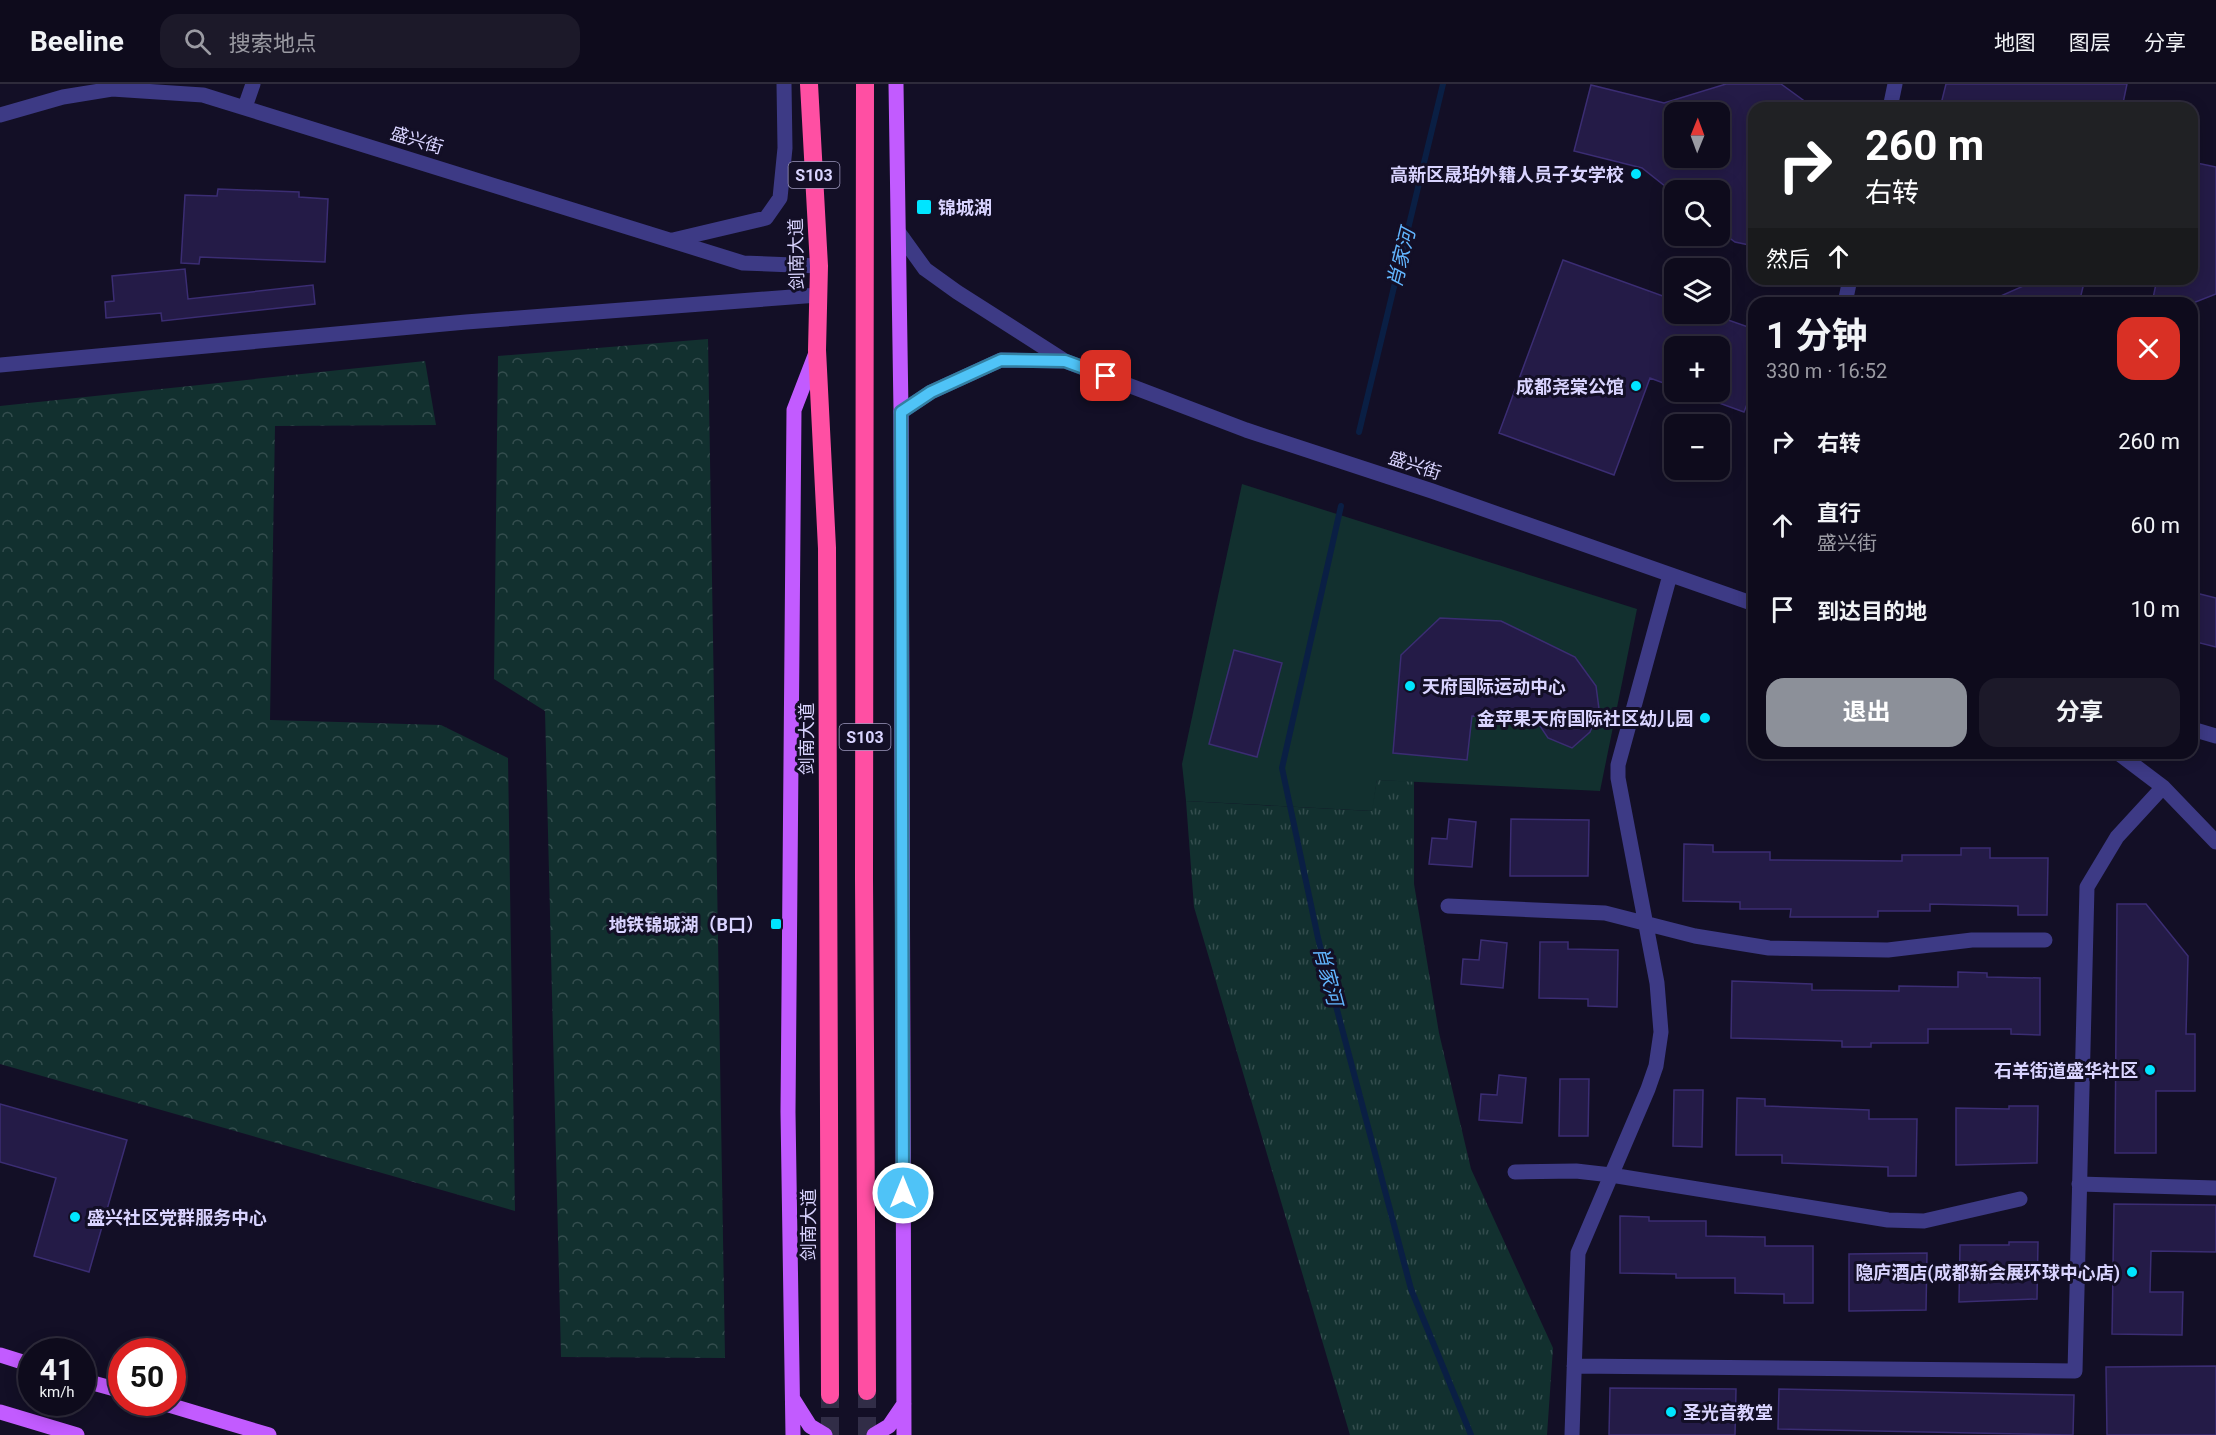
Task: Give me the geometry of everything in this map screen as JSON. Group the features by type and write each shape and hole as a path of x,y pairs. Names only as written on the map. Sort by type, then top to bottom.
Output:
{"highway":[{"name":"剑南大道","path":"809,84 819,266 817,350 827,560 830,1395"},
{"name":"S103","path":"865,84 864,879 867,1391"}],"main road":[{"path":"896,84 901,412 904,1435"},
{"path":"793,1435 788,1112 794,410 817,350"},
{"path":"0,1355 18,1361"},
{"path":"793,1400 810,1426 825,1435"},
{"path":"874,1435 889,1426 904,1404"},
{"path":"186,1410 269,1435"},
{"path":"0,1412 78,1435"}],"street":[{"path":"168,84 203,95"},
{"path":"245,107 253,84"},
{"path":"672,240 766,218 780,198 785,148 784,84"},
{"path":"1891,102 1895,84"},
{"name":"盛兴街","path":"0,115 63,97 112,89 153,89 203,95 743,263 819,266"},
{"path":"899,233 926,269 957,292 1065,361"},
{"path":"0,364 466,322 818,295"},
{"path":"901,412 931,392 1001,360 1065,361"},
{"name":"盛兴街","path":"1065,361 1246,430 1432,491 1748,602"},
{"path":"1572,1435 1578,1252 1648,1089 1658,1055 1661,1032 1657,983 1621,800 1618,765 1670,575"},
{"path":"2198,731 2216,736"},
{"path":"2126,759 2163,787 2216,842"},
{"path":"1574,1366 2075,1371 2087,887 2117,837 2163,787"},
{"path":"1448,906 1605,913 1695,936 1769,948 1888,950 1972,940 2045,940"},
{"path":"1515,1172 1576,1171 1611,1175 1888,1220 1924,1221 2020,1199"},
{"path":"2079,1184 2216,1188"}],"green space":[{"path":"708,339 725,1358 561,1357 545,711 494,679 498,356"},
{"path":"425,361 436,425 275,426 270,720 441,725 508,758 515,1211 0,1064 0,406"},
{"name":"天府国际运动中心","path":"1242,484 1637,609 1600,791 1377,780 1372,811 1186,801 1182,764"},
{"path":"1377,780 1414,781 1414,884 1439,1033 1471,1169 1553,1348 1547,1435 1350,1435 1194,907 1186,801 1371,811"}],"building":[{"path":"1726,84 1781,84 1806,102 1748,102 1748,245 1735,242 1730,238 1730,180 1664,180 1664,185 1642,168 1574,151 1591,85 1664,103 1664,168 1730,168 1730,102 1667,102"},
{"path":"1946,84 2127,84 2123,102 1942,102"},
{"path":"2198,163 2216,167 2216,294 2198,301 2198,297 2153,297 2156,285 2198,285"},
{"path":"218,189 299,192 299,197 328,199 325,262 200,257 199,264 181,263 185,195 217,196"},
{"path":"1563,260 1664,296 1664,324 1730,324 1730,321 1748,327 1748,402 1744,412 1719,403 1730,402 1730,336 1664,336 1664,383 1650,378 1614,475 1499,433"},
{"path":"185,269 188,299 313,285 315,304 162,321 161,313 106,318 105,302 114,301 112,276"},
{"path":"2026,285 2084,285 2080,297 1998,297"},
{"path":"2198,594 2216,598 2216,647 2198,642"},
{"path":"1440,618 1501,621 1575,657 1596,686 1599,709 1590,732 1572,748 1548,738 1534,717 1472,716 1467,760 1393,753 1401,655"},
{"path":"1234,650 1282,663 1257,757 1209,744"},
{"path":"1449,819 1476,822 1472,867 1429,864 1432,838 1447,839"},
{"path":"1511,819 1589,820 1588,876 1510,876"},
{"path":"1684,844 1713,845 1713,852 1770,852 1770,860 1902,861 1902,855 1961,855 1961,848 1990,848 1990,858 2048,858 2047,915 2018,915 2018,906 1930,904 1930,911 1878,911 1878,917 1790,917 1791,909 1740,909 1740,902 1683,901"},
{"path":"2117,904 2146,904 2188,956 2186,1034 2195,1034 2195,1091 2156,1091 2156,1153 2115,1153"},
{"path":"1481,940 1507,943 1503,988 1461,984 1463,959 1479,960"},
{"path":"1540,942 1568,942 1568,949 1618,950 1617,1007 1588,1006 1588,999 1539,998"},
{"path":"1958,972 1987,973 1987,977 2040,978 2040,1035 2011,1034 2011,1029 1928,1029 1928,1043 1871,1043 1871,1047 1842,1047 1842,1041 1731,1038 1732,981 1812,984 1812,990 1899,991 1899,986 1958,987"},
{"path":"1499,1075 1526,1078 1522,1123 1479,1120 1481,1094 1497,1095"},
{"path":"1560,1079 1589,1079 1588,1136 1559,1136"},
{"path":"1674,1090 1703,1090 1702,1147 1673,1146"},
{"path":"1737,1098 1765,1099 1765,1106 1869,1110 1869,1119 1917,1119 1916,1176 1888,1176 1888,1167 1782,1163 1782,1155 1736,1155"},
{"name":"盛兴社区党群服务中心","path":"0,1104 127,1140 89,1272 34,1256 56,1178 0,1162"},
{"path":"2009,1106 2038,1106 2037,1163 1956,1165 1956,1108 2009,1109"},
{"name":"隐庐酒店(成都新会展环球中心店)","path":"2114,1204 2216,1205 2216,1252 2151,1251 2150,1292 2183,1292 2182,1335 2112,1334"},
{"path":"1620,1216 1649,1217 1649,1221 1706,1221 1706,1236 1765,1237 1765,1246 1813,1246 1813,1303 1784,1303 1784,1294 1735,1293 1735,1278 1676,1278 1676,1274 1620,1273"},
{"path":"2009,1242 2038,1242 2037,1299 1959,1302 1960,1245 2009,1245"},
{"path":"1927,1253 1926,1310 1849,1311 1849,1254"},
{"path":"2216,1366 2216,1435 2107,1435 2106,1367"},
{"path":"1610,1388 1736,1389 1735,1435 1609,1435"},
{"path":"1779,1389 2074,1395 2073,1435 1778,1429"}],"waterway":[{"name":"肖家河","path":"1359,432 1443,84"},
{"name":"肖家河","path":"1341,506 1282,768 1318,938 1411,1289 1471,1435"}],"tunnel":[{"path":"867,1391 867,1435"},
{"path":"830,1395 830,1435"}],"place":[{"name":"高新区晟珀外籍人员子女学校","path":"1636,174"},
{"name":"锦城湖","path":"924,207"},
{"name":"成都尧棠公馆","path":"1636,386"},
{"name":"天府国际运动中心","path":"1410,686"},
{"name":"金苹果天府国际社区幼儿园","path":"1705,718"},
{"name":"地铁锦城湖（B口）","path":"776,924"},
{"name":"石羊街道盛华社区","path":"2150,1070"},
{"name":"盛兴社区党群服务中心","path":"75,1217"},
{"name":"隐庐酒店(成都新会展环球中心店)","path":"2132,1272"},
{"name":"圣光音教堂","path":"1671,1412"}],"route":[{"path":"903,1193 901,412 931,392 1001,360 1065,361 1106,376"}]}
